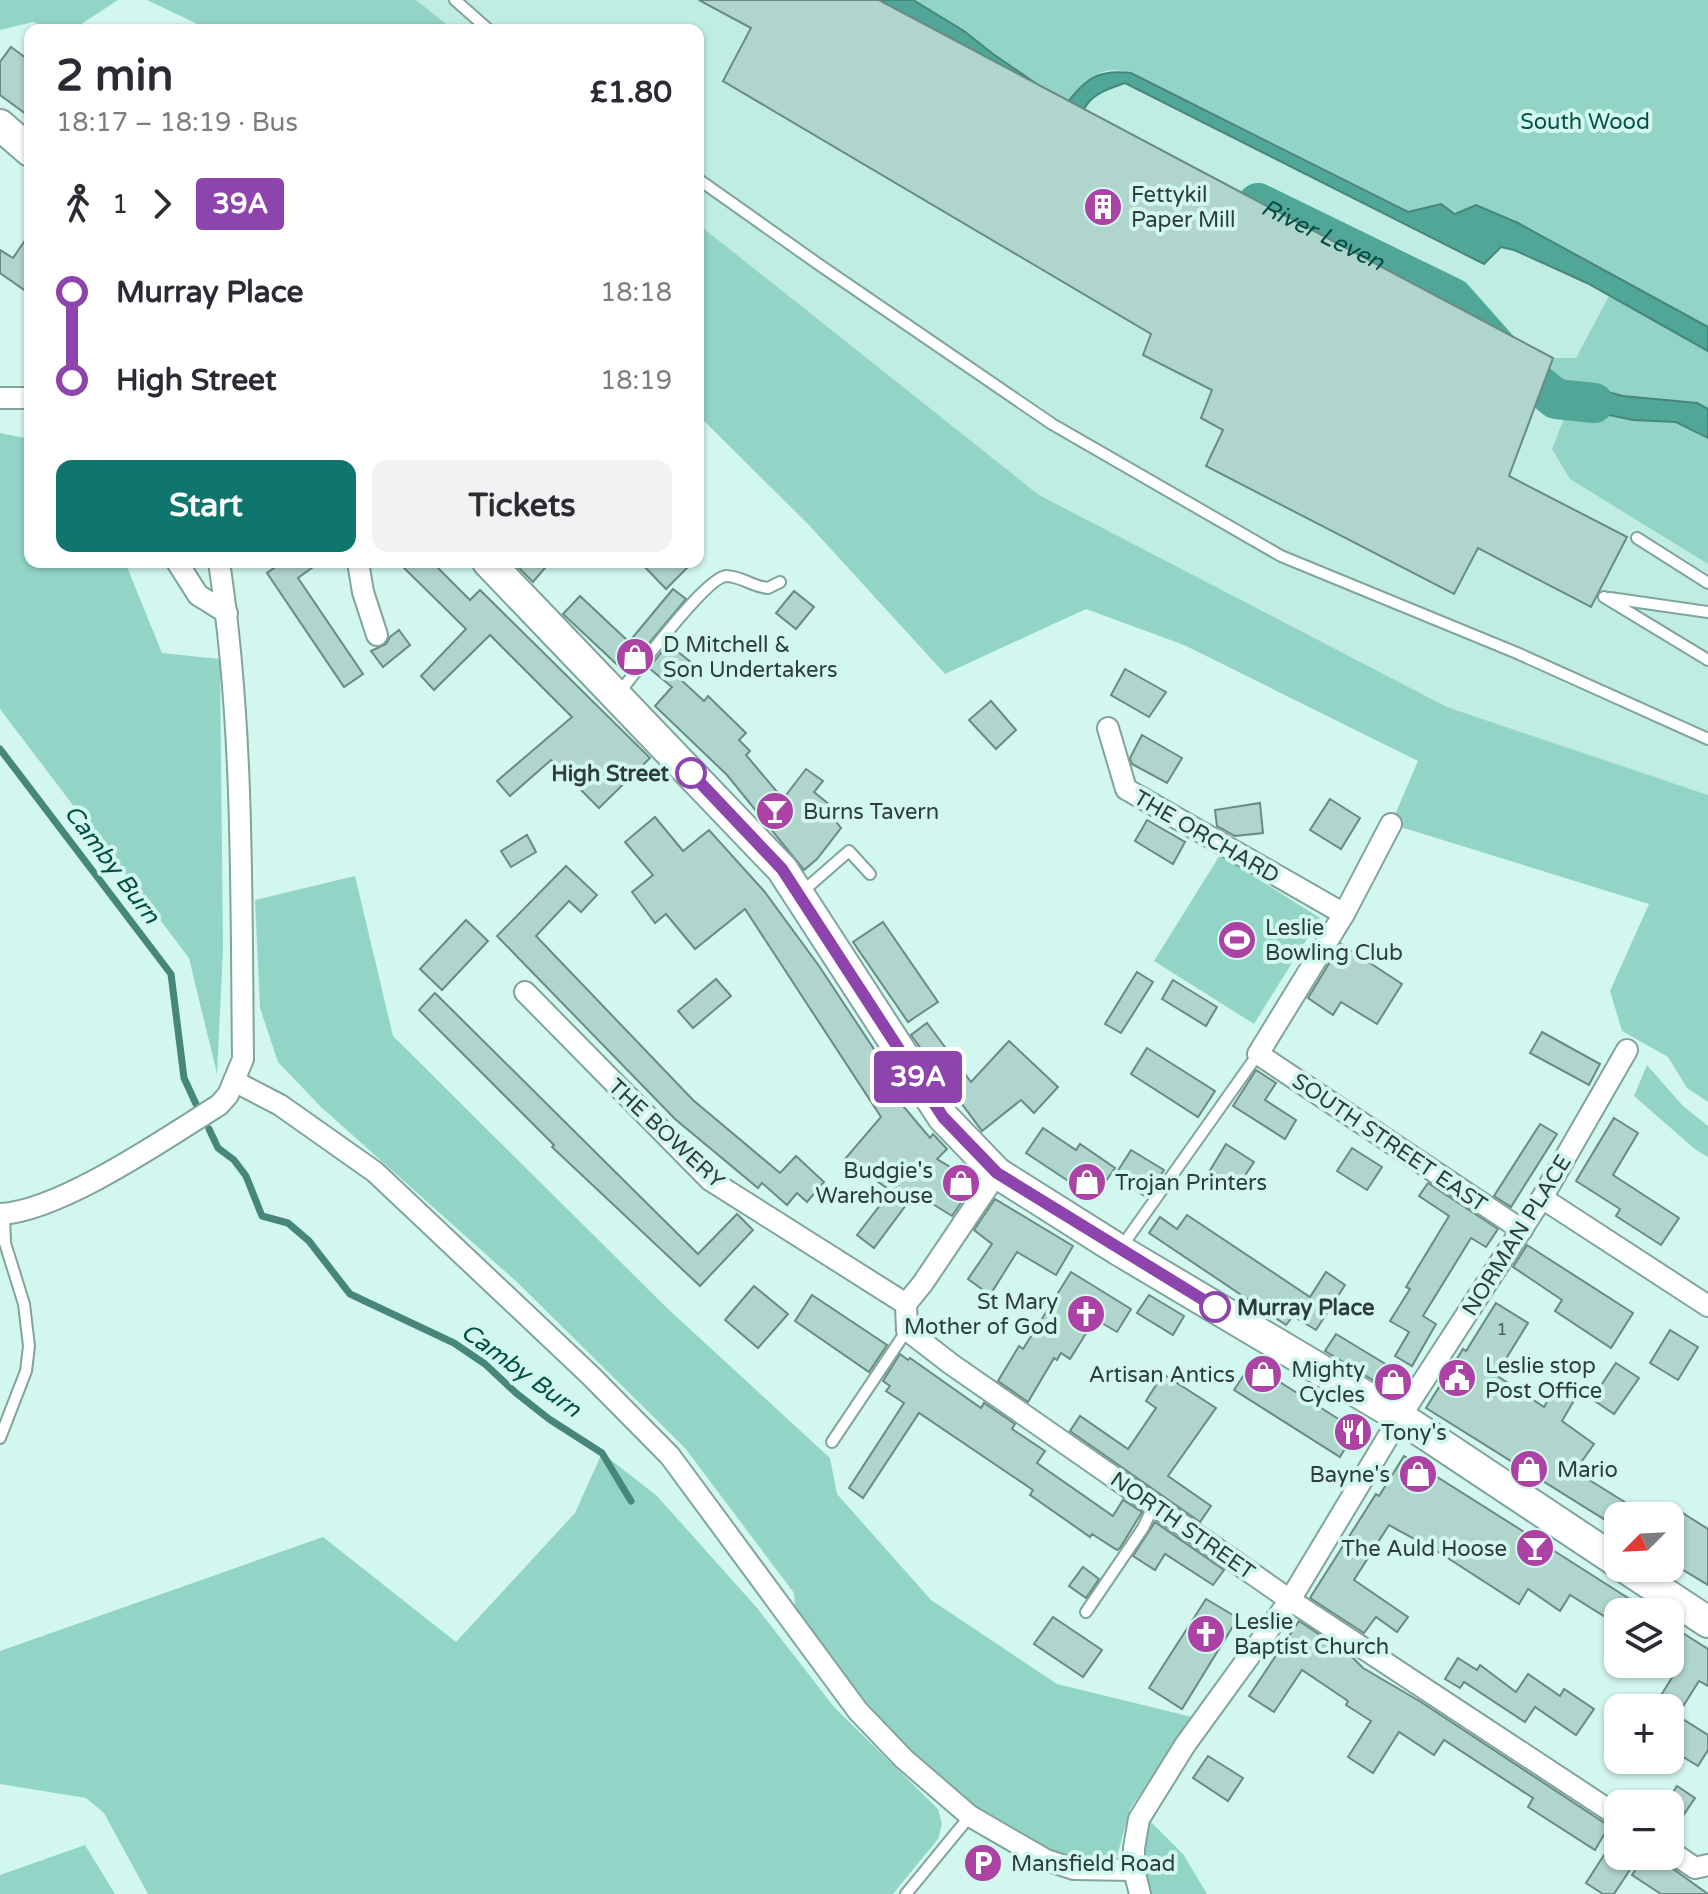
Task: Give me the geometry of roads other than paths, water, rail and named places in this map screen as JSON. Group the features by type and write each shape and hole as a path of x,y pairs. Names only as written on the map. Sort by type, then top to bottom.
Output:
{"main road":[{"path":"0,125 24,146"},
{"path":"494,568 782,869 943,1117 997,1173 1119,1250 1400,1417 1604,1553"},
{"path":"1649,1582 1706,1617"}],"street":[{"path":"0,398 24,398"},
{"path":"181,568 198,595 227,613"},
{"path":"2,1214 53,1200 135,1156 219,1105 228,1095 243,1059 240,814 227,613 220,568"},
{"path":"359,568 377,635"},
{"name":"THE ORCHARD","path":"1108,728 1126,789 1344,914"},
{"path":"1258,1054 1344,914 1391,824"},
{"name":"THE BOWERY","path":"525,992 710,1180 906,1304"},
{"name":"NORMAN PLACE","path":"1400,1417 1542,1198 1627,1050"},
{"name":"SOUTH STREET EAST","path":"1258,1054 1522,1230"},
{"path":"234,1081 280,1105 375,1172 591,1376 670,1456 858,1711 904,1759 970,1816 1046,1860 1074,1869 1134,1870"},
{"path":"907,1330 906,1304 997,1173"},
{"path":"1542,1198 1708,1306"},
{"name":"NORTH STREET","path":"907,1330 1290,1600 1604,1807"},
{"path":"1140,1894 1134,1870 1139,1819 1185,1745 1290,1600 1400,1417"},
{"path":"1684,1858 1702,1867"}],"lane":[{"path":"455,0 482,24"},
{"path":"704,183 1052,424 1281,556 1517,653 1708,739"},
{"path":"1637,538 1708,583"},
{"path":"617,697 713,581 729,576 768,588 780,582"},
{"path":"1708,612 1604,597 1708,660"},
{"path":"799,895 849,851 870,874"},
{"path":"1119,1250 1258,1054"},
{"path":"0,1438 26,1371 29,1346 24,1304 5,1243 2,1214"},
{"path":"832,1442 907,1330"},
{"path":"1086,1612 1143,1528 1154,1505"},
{"path":"906,1894 970,1816"}],"waterway":[{"name":"River Leven","path":"1258,203 1453,298 1508,360 1556,399 1594,403"},
{"name":"Camby Burn","path":"0,749 171,974 184,1078 196,1104"},
{"name":"Camby Burn","path":"209,1129 218,1148 234,1160 246,1176 262,1216 288,1223 309,1241 350,1294 454,1343 485,1364 549,1419 602,1453 631,1501"}],"place":[{"name":"Fettykil Paper Mill","path":"1103,207"},
{"name":"D Mitchell & Son Undertakers","path":"635,657"},
{"name":"High Street","path":"691,773"},
{"name":"Burns Tavern","path":"775,811"},
{"name":"Leslie Bowling Club","path":"1237,940"},
{"name":"Trojan Printers","path":"1087,1182"},
{"name":"Budgie's Warehouse","path":"961,1183"},
{"name":"Murray Place","path":"1215,1307"},
{"name":"St Mary Mother of God","path":"1086,1314"},
{"name":"Artisan Antics","path":"1263,1374"},
{"name":"Leslie stop Post Office","path":"1457,1378"},
{"name":"Mighty Cycles","path":"1393,1382"},
{"name":"Tony's","path":"1353,1432"},
{"name":"Mario","path":"1529,1469"},
{"name":"Bayne's","path":"1418,1474"},
{"name":"The Auld Hoose","path":"1535,1548"},
{"name":"Leslie Baptist Church","path":"1206,1634"},
{"name":"Mansfield Road","path":"983,1863"}],"park label":[{"name":"South Wood","path":"1585,121"}]}
